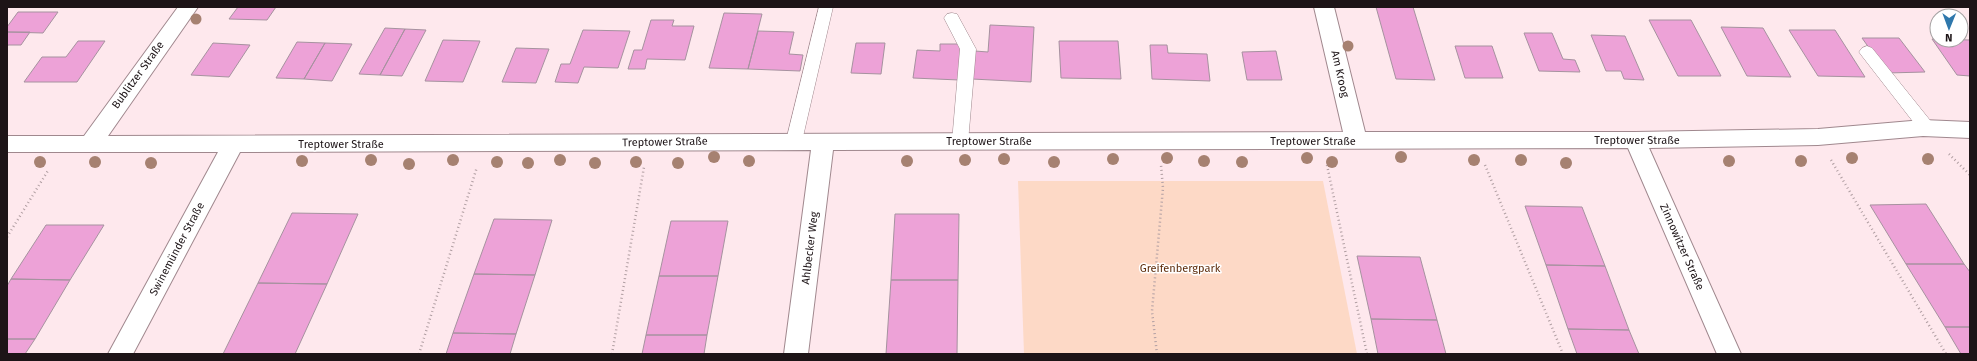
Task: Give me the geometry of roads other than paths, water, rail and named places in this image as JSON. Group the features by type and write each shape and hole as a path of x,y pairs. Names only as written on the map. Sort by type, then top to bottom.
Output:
{"street":[{"name":"Bublitzer Straße","path":"90,144 188,7"},
{"name":"Am Kroog","path":"1324,7 1356,141"},
{"name":"Treptower Straße","path":"7,144 484,144 794,140 823,142 1635,140 1818,138 1927,128 1970,130"},
{"name":"Zinnowitzer Straße","path":"1635,140 1729,354"},
{"name":"Ahlbecker Weg","path":"796,354 823,142"},
{"name":"Swinemünder Straße","path":"120,354 234,144"}],"lane":[{"path":"794,140 826,7"},
{"path":"952,18 968,49 960,142"},
{"path":"1867,52 1927,128"}],"park label":[{"name":"Greifenbergpark","path":"1180,268"}]}
